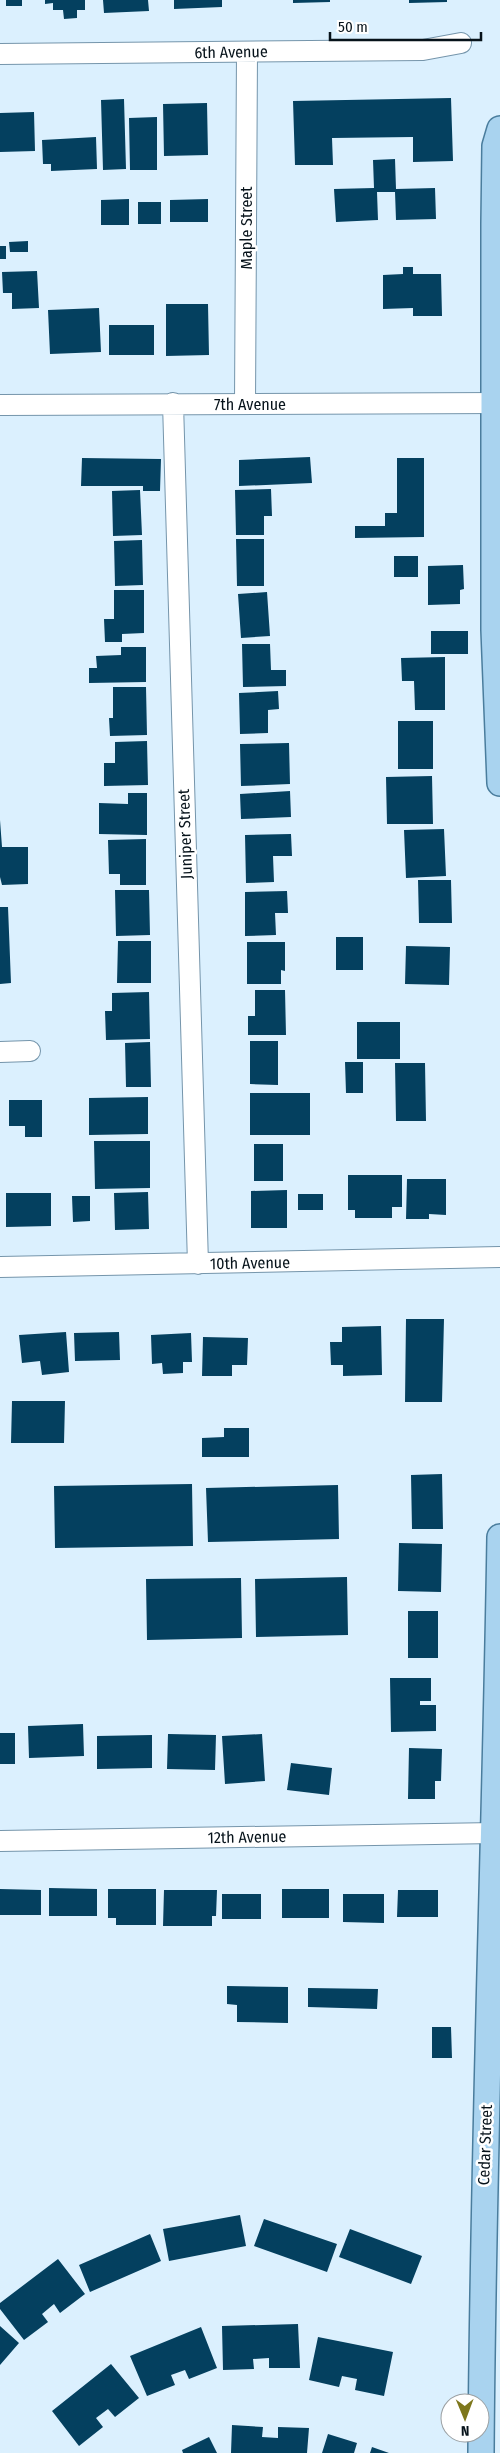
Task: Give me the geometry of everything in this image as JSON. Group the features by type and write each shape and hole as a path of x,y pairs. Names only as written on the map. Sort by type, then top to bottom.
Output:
{"main road":[{"path":"500,129 495,146 494,222 498,403 494,630 500,783"},
{"name":"Cedar Street","path":"480,2453 491,2209 500,1537"}],"street":[{"name":"6th Avenue","path":"0,54 423,50 461,43"},
{"name":"Maple Street","path":"245,404 247,52"},
{"name":"Juniper Street","path":"173,403 198,1264"},
{"name":"7th Avenue","path":"0,405 498,403"},
{"path":"0,1052 30,1051"},
{"name":"10th Avenue","path":"0,1267 500,1257"},
{"name":"12th Avenue","path":"0,1841 495,1833"}],"building":[{"path":"6,0 22,0 22,6 6,6"},
{"path":"45,0 85,0 85,10 77,10 77,18 64,19 63,10 53,10 53,3 45,4"},
{"path":"103,0 148,0 149,11 104,13"},
{"path":"174,0 222,0 222,7 174,9"},
{"path":"293,0 330,0 330,2 293,3"},
{"path":"409,0 447,0 447,2 409,3"},
{"path":"451,98 453,161 413,162 413,137 332,138 333,165 295,165 293,101"},
{"path":"124,99 126,169 103,170 101,100"},
{"path":"207,103 208,155 164,156 163,104"},
{"path":"34,112 35,151 0,152 0,113"},
{"path":"157,117 157,170 130,170 129,118"},
{"path":"96,137 97,169 51,171 51,164 43,164 42,140"},
{"path":"395,159 396,189 435,188 436,219 396,220 395,192 377,192 378,220 336,222 334,189 374,188 373,160"},
{"path":"129,199 129,225 101,225 101,200"},
{"path":"208,199 208,222 170,222 170,200"},
{"path":"138,202 161,202 161,224 138,224"},
{"path":"28,241 28,252 10,252 9,242"},
{"path":"0,246 6,246 6,259 0,259"},
{"path":"403,267 413,267 413,274 441,274 442,316 413,316 413,308 383,309 383,275 403,274"},
{"path":"37,271 39,308 12,309 12,293 3,293 2,272"},
{"path":"166,304 208,304 209,355 166,356"},
{"path":"99,308 101,352 50,354 48,310"},
{"path":"109,325 154,325 154,355 109,355"},
{"path":"310,457 312,483 239,486 239,460"},
{"path":"82,458 161,459 160,491 143,491 143,486 81,486"},
{"path":"397,458 424,458 424,537 355,538 355,526 385,526 385,513 397,513"},
{"path":"271,489 272,516 264,516 264,535 236,535 235,490"},
{"path":"140,490 142,535 113,536 112,491"},
{"path":"236,539 264,539 264,586 237,586"},
{"path":"142,540 143,585 115,586 114,541"},
{"path":"394,556 418,556 418,577 394,577"},
{"path":"463,565 464,589 460,590 460,604 428,605 428,566"},
{"path":"114,590 144,590 144,633 122,634 122,642 105,642 104,619 114,619"},
{"path":"267,592 270,636 241,638 238,594"},
{"path":"431,631 468,631 468,654 431,654"},
{"path":"242,644 270,644 271,670 286,670 286,686 243,687"},
{"path":"121,647 146,647 146,682 89,683 89,668 97,668 96,656 121,655"},
{"path":"445,657 445,710 415,710 414,681 402,681 401,658"},
{"path":"113,687 146,687 147,735 110,736 109,718 113,718"},
{"path":"278,691 279,709 268,710 268,733 240,734 239,693"},
{"path":"398,721 433,721 433,769 398,769"},
{"path":"147,741 148,785 104,786 104,763 115,763 115,742"},
{"path":"289,743 290,784 241,786 240,744"},
{"path":"432,776 433,824 387,824 386,777"},
{"path":"290,791 291,817 241,819 240,794"},
{"path":"128,793 147,793 147,835 99,834 99,803 128,804"},
{"path":"0,820 2,847 28,847 28,884 2,885 0,877"},
{"path":"444,829 446,876 406,878 404,830"},
{"path":"291,834 292,856 273,856 274,882 246,883 245,835"},
{"path":"146,839 146,885 120,885 120,874 109,874 108,840"},
{"path":"418,880 451,880 452,923 419,923"},
{"path":"115,890 149,890 150,935 116,936"},
{"path":"287,891 288,913 275,913 276,935 245,936 245,892"},
{"path":"0,907 8,907 11,983 0,984"},
{"path":"336,937 363,937 363,970 336,970"},
{"path":"118,941 151,941 151,983 117,983"},
{"path":"247,942 285,942 285,971 281,970 281,984 247,984"},
{"path":"406,946 450,947 449,985 405,984"},
{"path":"255,990 285,990 286,1035 248,1035 248,1016 255,1016"},
{"path":"149,992 150,1039 106,1040 105,1011 112,1011 112,993"},
{"path":"357,1022 400,1022 400,1059 357,1059"},
{"path":"250,1041 278,1041 278,1085 250,1084"},
{"path":"150,1042 151,1087 126,1087 125,1043"},
{"path":"345,1062 363,1062 363,1093 346,1093"},
{"path":"395,1063 425,1063 426,1121 396,1121"},
{"path":"250,1093 310,1093 310,1135 250,1135"},
{"path":"148,1097 148,1134 89,1135 89,1098"},
{"path":"9,1100 42,1100 42,1137 25,1137 25,1126 9,1126"},
{"path":"94,1141 150,1141 150,1188 95,1189"},
{"path":"254,1144 283,1144 283,1181 254,1181"},
{"path":"348,1175 402,1175 402,1207 392,1207 392,1218 355,1218 355,1210 348,1210"},
{"path":"407,1179 446,1179 446,1215 429,1214 429,1219 406,1219"},
{"path":"287,1190 287,1228 251,1228 251,1191"},
{"path":"148,1192 149,1229 115,1230 114,1193"},
{"path":"6,1193 51,1193 51,1226 6,1227"},
{"path":"298,1194 323,1194 323,1210 298,1210"},
{"path":"72,1196 90,1196 90,1221 73,1222"},
{"path":"406,1319 444,1319 442,1402 405,1402"},
{"path":"381,1326 382,1375 343,1376 343,1365 331,1365 330,1342 342,1342 342,1327"},
{"path":"66,1332 69,1372 42,1375 40,1361 22,1363 19,1335"},
{"path":"119,1332 120,1360 75,1361 74,1333"},
{"path":"191,1333 192,1362 183,1362 183,1373 163,1374 162,1363 152,1364 151,1335"},
{"path":"203,1337 248,1338 247,1365 232,1365 232,1376 202,1376"},
{"path":"12,1401 65,1401 64,1443 11,1443"},
{"path":"224,1428 249,1428 249,1457 202,1457 202,1438 224,1437"},
{"path":"442,1474 443,1529 412,1529 411,1475"},
{"path":"192,1484 193,1546 55,1548 54,1486"},
{"path":"338,1485 339,1539 208,1542 206,1488"},
{"path":"399,1543 442,1544 441,1592 398,1591"},
{"path":"347,1577 348,1635 256,1637 255,1579"},
{"path":"241,1578 242,1638 147,1640 146,1579"},
{"path":"408,1611 438,1611 438,1658 408,1658"},
{"path":"390,1678 431,1678 431,1701 420,1701 420,1705 436,1705 436,1731 391,1732"},
{"path":"83,1724 84,1756 29,1758 28,1726"},
{"path":"0,1733 15,1733 15,1764 0,1764"},
{"path":"168,1734 216,1735 215,1770 167,1769"},
{"path":"262,1734 265,1781 225,1784 222,1736"},
{"path":"152,1735 152,1768 97,1769 97,1736"},
{"path":"409,1748 442,1749 441,1781 435,1781 435,1799 408,1799"},
{"path":"291,1763 332,1768 329,1795 287,1790"},
{"path":"49,1888 97,1889 97,1916 49,1916"},
{"path":"0,1889 41,1890 41,1915 0,1915"},
{"path":"108,1889 156,1889 156,1925 116,1925 116,1918 108,1918"},
{"path":"282,1889 329,1889 329,1918 282,1918"},
{"path":"164,1890 217,1890 216,1916 212,1916 212,1926 163,1926"},
{"path":"398,1890 438,1890 438,1917 397,1917"},
{"path":"222,1894 261,1894 261,1919 222,1919"},
{"path":"343,1894 384,1894 384,1923 343,1922"},
{"path":"227,1986 288,1987 288,2023 237,2022 237,2005 227,2004"},
{"path":"308,1988 378,1989 377,2009 308,2007"},
{"path":"432,2027 451,2027 452,2058 432,2058"},
{"path":"240,2215 246,2246 169,2261 163,2229"},
{"path":"264,2219 337,2244 327,2272 254,2246"},
{"path":"350,2229 422,2256 411,2284 339,2257"},
{"path":"150,2234 161,2261 90,2292 79,2265"},
{"path":"58,2259 85,2294 60,2313 54,2304 42,2314 48,2322 24,2340 0,2309 0,2303"},
{"path":"298,2324 300,2368 269,2368 269,2358 253,2359 254,2369 223,2370 222,2326"},
{"path":"0,2326 19,2343 0,2365"},
{"path":"201,2327 217,2368 189,2379 185,2370 171,2375 175,2385 147,2396 130,2356"},
{"path":"318,2337 393,2352 384,2396 355,2390 357,2379 342,2376 339,2387 309,2380"},
{"path":"111,2364 139,2398 115,2417 108,2409 96,2418 103,2427 79,2446 52,2411"},
{"path":"232,2425 263,2427 262,2437 278,2438 278,2427 309,2428 307,2453 231,2453"},
{"path":"328,2434 357,2443 354,2453 322,2453"},
{"path":"209,2437 217,2453 183,2453 182,2450"},
{"path":"372,2447 389,2453 370,2453"}]}
